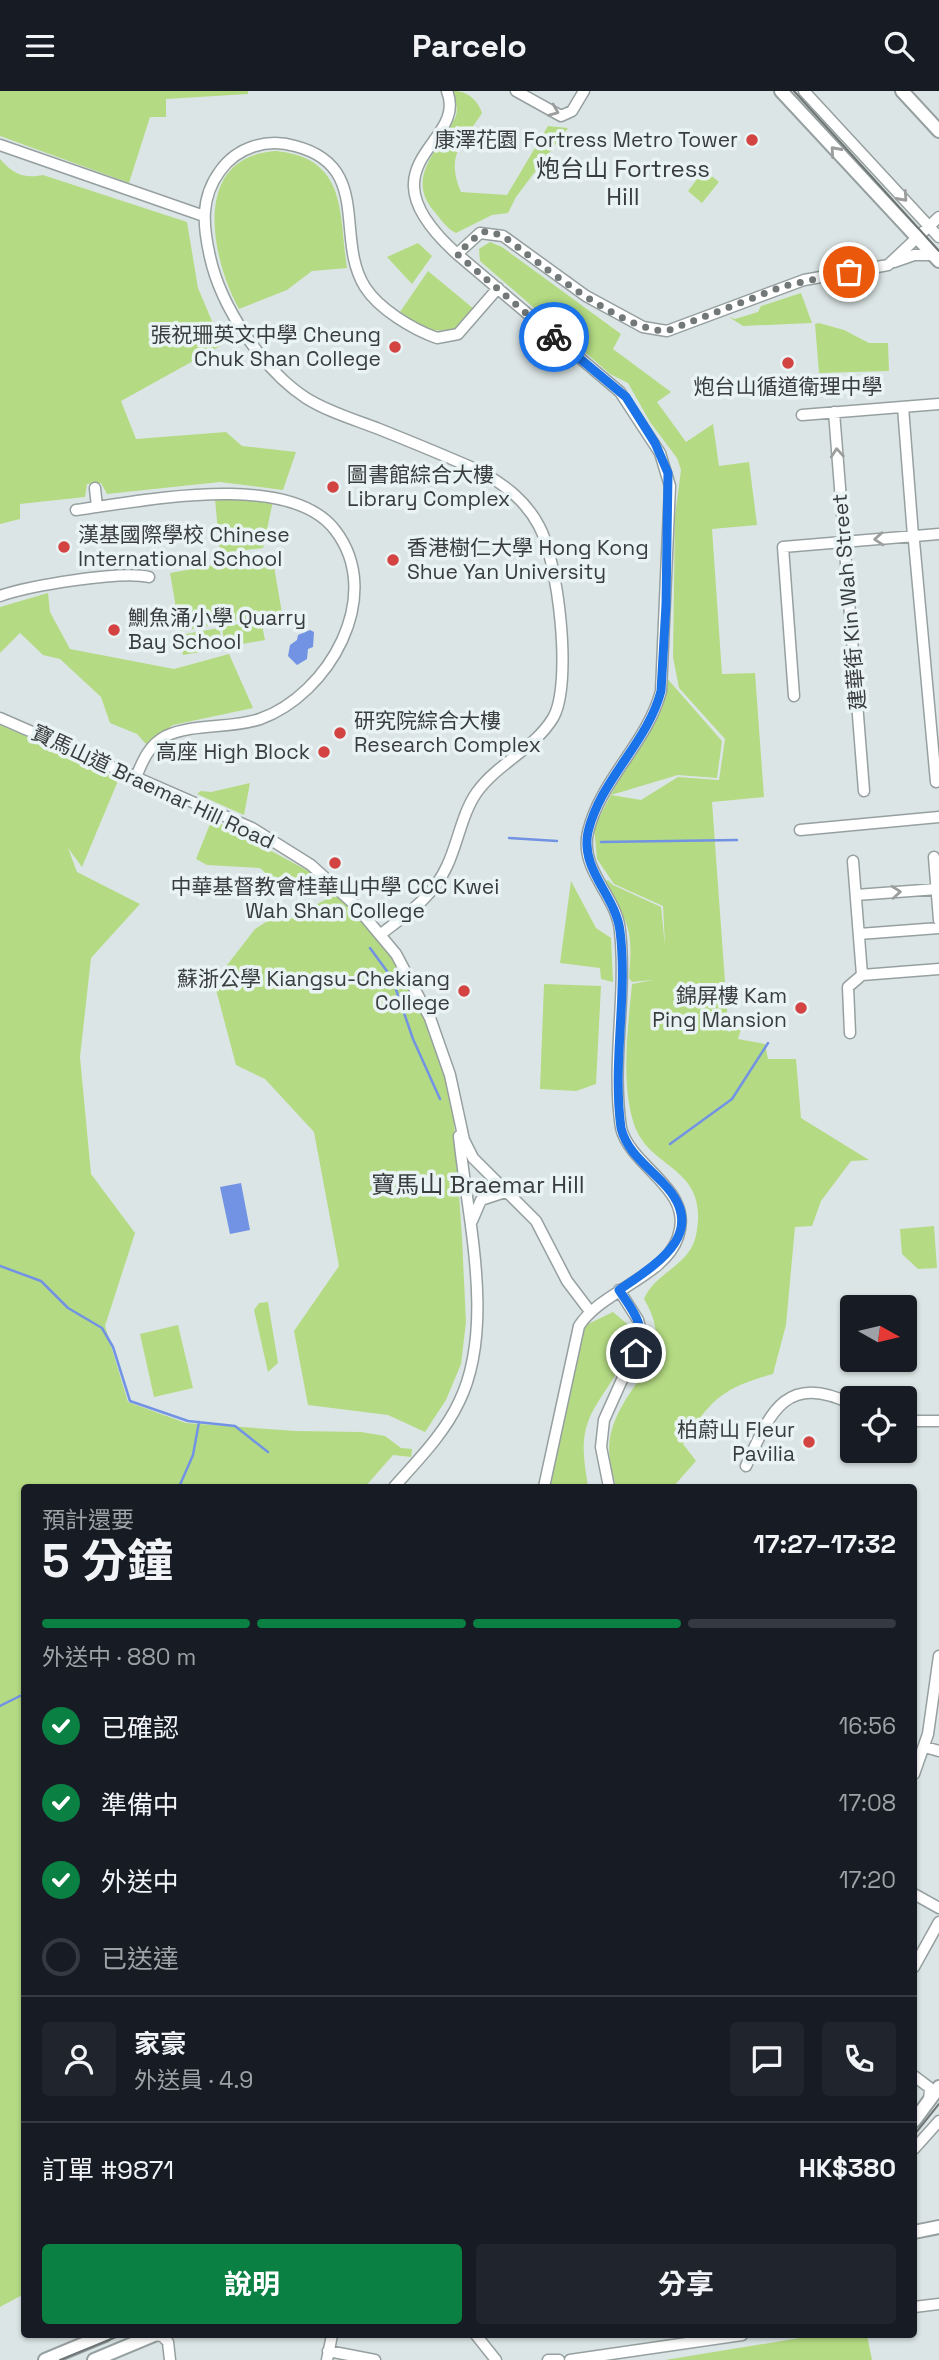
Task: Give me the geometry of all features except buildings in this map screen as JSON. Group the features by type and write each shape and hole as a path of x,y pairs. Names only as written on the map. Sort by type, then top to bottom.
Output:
{"main road":[{"path":"781,91 900,223 918,237 936,258"},
{"path":"902,91 939,131"},
{"path":"917,2117 939,2087"},
{"path":"917,2231 939,2227"},
{"path":"45,2360 98,2338"},
{"path":"94,2360 146,2338"}],"street":[{"path":"447,91 450,103 447,121 422,154 415,189 425,221 457,254 626,397 655,443 669,479 661,691 653,713 597,810 587,840 593,871 621,933 621,1128 632,1151 672,1194 680,1216 678,1239 670,1252 589,1310 579,1326 545,1484"},
{"path":"516,91 561,116 572,111 584,91"},
{"path":"804,91 939,237"},
{"path":"381,934 422,903 436,887 476,792 538,736 554,716 561,698 564,675 553,561 533,516 498,481 316,403 292,387 253,344 231,313 212,269 204,216 210,187 232,157 262,144 295,146 323,159 344,187 358,273 364,286 383,307 426,335 447,338 458,334 498,288"},
{"path":"0,145 204,216"},
{"path":"894,261 939,217"},
{"path":"457,254 480,233 503,236 586,296 643,327 656,331 667,331 804,280 878,269 914,255 936,258"},
{"path":"802,415 939,404"},
{"path":"903,407 936,782"},
{"name":"建華街 Kin Wah Street","path":"834,412 864,791"},
{"path":"95,488 97,507"},
{"path":"76,510 228,493 286,500 312,510 332,527 346,550 352,572 352,601 344,636 328,667 308,690 293,702 257,720 167,736 150,748 136,777"},
{"path":"796,693 783,547 914,539 939,534"},
{"path":"0,596 31,588 130,575 149,577"},
{"name":"寶馬山道 Braemar Hill Road","path":"0,718 232,819 284,847 322,874 381,934 404,968 433,1025 450,1075 464,1140 478,1165 536,1221 567,1281 589,1310"},
{"path":"800,829 939,817"},
{"path":"934,857 939,921"},
{"path":"853,861 862,975"},
{"path":"856,895 937,889"},
{"path":"859,934 939,928"},
{"path":"850,1033 848,987 862,975 939,969"},
{"name":"寶馬山道 Braemar Hill Road","path":"397,1484 438,1436 459,1403 468,1380 476,1340 471,1226 456,1105"},
{"path":"464,1180 478,1165"},
{"path":"471,1226 473,1213 481,1200 505,1192"},
{"path":"608,1484 601,1447 606,1411 640,1344 641,1327 619,1290"},
{"path":"746,1466 768,1420 794,1396 822,1391 840,1399"},
{"path":"917,1421 939,1421"},
{"path":"917,1767 925,1748 939,1656"},
{"path":"925,1748 939,1751"},
{"path":"917,1896 939,1908"},
{"path":"917,1962 939,1922"},
{"path":"917,2078 930,2088 928,2102"},
{"path":"917,2146 939,2121"},
{"path":"917,2307 939,2304"},
{"path":"164,2338 168,2342 170,2360"},
{"path":"331,2338 328,2356 375,2360"},
{"path":"482,2338 492,2358"},
{"path":"570,2360 721,2338"},
{"path":"548,2360 559,2360"}],"green space":[{"path":"0,91 248,91 248,94 166,99 166,117 150,117 129,183 0,136"},
{"path":"454,91 472,97 482,113 458,150 455,168 461,192 507,195 548,126 568,128 516,197 508,213 492,215 456,233 446,226 433,210 425,198 423,185 428,163 456,115"},
{"path":"276,151 299,156 316,165 328,177 340,209 347,268 312,271 287,290 239,309 221,264 216,238 215,213 219,190 230,171 249,157"},
{"path":"0,159 19,174 43,175 187,222 198,288 222,345 121,401 136,439 226,432 242,446 296,452 283,490 220,482 107,494 101,483 87,484 85,497 20,504 20,519 0,524"},
{"path":"704,170 719,182 702,203 688,191"},
{"path":"490,242 502,247 621,334 613,349 671,392 657,402 686,442 713,424 719,466 749,462 757,525 712,529 722,674 755,673 764,797 712,802 728,1023 725,1030 730,1032 732,1026 741,1029 738,1039 765,1044 768,1059 796,1059 801,1118 869,1160 851,1161 821,1201 812,1226 795,1227 786,1325 773,1374 729,1391 701,1416 683,1444 696,1461 676,1484 615,1484 610,1461 611,1433 618,1414 653,1354 656,1338 653,1320 644,1299 656,1282 687,1254 696,1235 698,1213 695,1196 687,1183 643,1141 630,1111 626,1075 632,984 653,980 632,982 629,978 628,927 602,883 608,880 613,885 661,907 665,946 663,906 614,884 597,859 594,827 635,749 665,676 722,741 717,778 678,775 611,795 641,800 678,777 719,780 725,739 679,688 673,657 675,516 681,470 677,458 650,422 628,383 610,374 480,261 479,249"},
{"path":"418,243 432,256 412,284 387,257"},
{"path":"428,271 474,309 453,331 427,330 400,312"},
{"path":"801,293 812,323 743,326 729,317 735,319 758,312 761,306"},
{"path":"815,324 844,330 869,343 888,343 889,371 819,373"},
{"path":"215,499 273,501 263,548 220,553"},
{"path":"272,555 282,613 180,631 170,573"},
{"path":"48,593 50,612 70,649 174,669 229,654 253,708 173,725 146,744 137,734 110,723 101,697 60,659 43,655 20,633 0,653 0,607"},
{"path":"261,620 265,640 225,647 222,627"},
{"path":"219,628 223,648 183,655 180,635"},
{"path":"0,725 120,776 82,867 68,848 77,872 140,904 91,958 80,1057 91,1174 135,1233 105,1326 128,1402 186,1423 296,1431 361,1432 385,1436 401,1448 412,1449 411,1457 393,1455 368,1484 21,1484 21,2296 0,2307"},
{"path":"250,783 244,815 197,794 201,791 211,792"},
{"path":"212,819 314,874 300,891 282,888 260,868 207,865 196,859"},
{"path":"571,881 596,928 611,938 613,982 601,979 600,968 560,963"},
{"path":"330,897 342,897 401,969 405,983 424,1012 445,1073 454,1121 466,1322 461,1364 446,1400 425,1432 388,1415 308,1405 294,1331 339,1266 314,1132 265,1079 236,1065 214,982 255,929 280,913 287,921"},
{"path":"544,984 601,986 596,1084 576,1091 540,1089"},
{"path":"934,1226 937,1268 918,1269 902,1254 900,1229"},
{"path":"268,1302 278,1363 268,1372 254,1310 259,1303"},
{"path":"613,1312 632,1328 632,1339 623,1363 588,1422 584,1446 588,1484 550,1484 584,1326"},
{"path":"178,1325 193,1388 154,1397 140,1334"},
{"path":"800,2338 868,2338 872,2360 665,2360"}],"water":[{"path":"310,630 314,632 313,647 308,649 307,659 297,665 288,656 290,645 297,640 298,635"},
{"path":"241,1183 250,1230 230,1234 220,1187"}],"waterway":[{"path":"509,838 557,841"},
{"path":"601,842 737,840"},
{"path":"370,948 392,978 413,1039 440,1099"},
{"path":"670,1144 732,1099 768,1043"},
{"path":"0,1266 41,1281 68,1308 102,1328 113,1347 130,1401 188,1421 235,1426 268,1452"},
{"path":"180,1484 193,1455 199,1422"},
{"path":"0,1706 21,1696"}],"tram line":[{"path":"794,91 939,251"},
{"path":"917,2131 939,2104"},
{"path":"60,2360 114,2338"}],"way so far":[{"path":"554,337 457,254 472,239 487,231 503,236 586,296 643,327 656,331 667,331 784,286 849,272"}],"place":[{"name":"康澤花園 Fortress Metro Tower","path":"752,140"},
{"name":"張祝珊英文中學 Cheung Chuk Shan College","path":"395,347"},
{"name":"炮台山循道衛理中學","path":"788,363"},
{"name":"圖書館綜合大樓 Library Complex","path":"333,487"},
{"name":"漢基國際學校 Chinese International School","path":"64,547"},
{"name":"香港樹仁大學 Hong Kong Shue Yan University","path":"393,560"},
{"name":"鰂魚涌小學 Quarry Bay School","path":"114,630"},
{"name":"研究院綜合大樓 Research Complex","path":"340,733"},
{"name":"高座 High Block","path":"324,752"},
{"name":"中華基督教會桂華山中學 CCC Kwei Wah Shan College","path":"335,863"},
{"name":"蘇浙公學 Kiangsu-Chekiang College","path":"464,991"},
{"name":"錦屏樓 Kam Ping Mansion","path":"801,1008"},
{"name":"柏蔚山 Fleur Pavilia","path":"809,1442"}],"district":[{"name":"炮台山 Fortress Hill","path":"623,183"},
{"name":"寶馬山 Braemar Hill","path":"478,1185"}],"route":[{"path":"554,337 626,397 664,460 670,486 661,691 653,713 597,810 587,840 587,852 593,871 621,933 618,1087 621,1128 637,1159 662,1181 672,1194 680,1216 680,1233 670,1252 619,1290 640,1323 642,1335 636,1353"}]}
